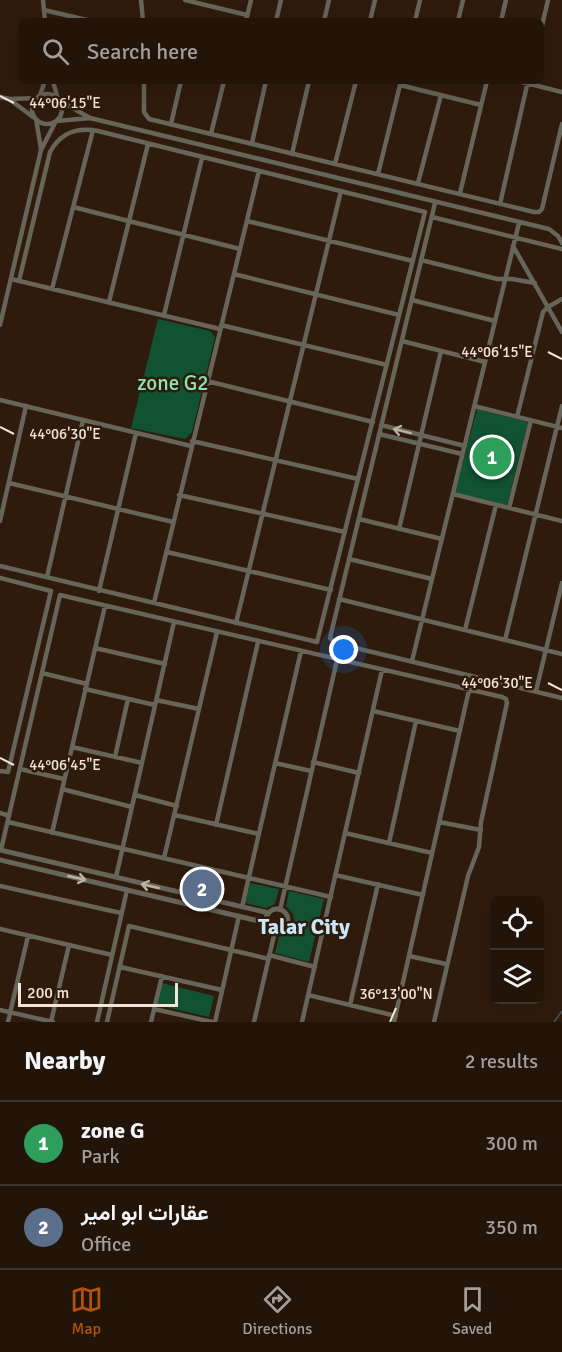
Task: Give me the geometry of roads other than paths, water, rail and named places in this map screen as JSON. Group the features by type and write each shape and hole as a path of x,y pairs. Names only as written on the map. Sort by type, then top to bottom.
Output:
{"street":[{"path":"43,0 45,18"},
{"path":"141,0 142,18"},
{"path":"185,0 247,18 251,0"},
{"path":"277,18 281,0"},
{"path":"325,18 329,0"},
{"path":"371,18 375,0"},
{"path":"416,18 420,0"},
{"path":"459,18 463,0"},
{"path":"502,18 506,0"},
{"path":"544,18 548,0"},
{"path":"44,10 78,18"},
{"path":"41,150 33,108 44,84"},
{"path":"0,325 41,150 62,111 54,84"},
{"path":"144,84 146,117 534,212 542,209 562,124"},
{"path":"171,124 180,84"},
{"path":"211,134 223,84"},
{"path":"252,143 265,84"},
{"path":"292,154 308,84"},
{"path":"335,164 355,84"},
{"path":"378,174 401,84"},
{"path":"404,84 481,105"},
{"path":"460,194 486,84"},
{"path":"500,204 528,84"},
{"path":"535,84 562,92"},
{"path":"0,97 39,98 49,95 90,118 549,229 558,236 562,243"},
{"path":"418,183 441,95"},
{"path":"9,99 44,124 90,118"},
{"path":"0,566 317,642 425,212 93,130 80,129 60,137 50,152 20,281"},
{"path":"52,289 93,130"},
{"path":"109,302 148,144"},
{"path":"164,315 202,158"},
{"path":"154,603 191,443 259,171"},
{"path":"236,623 341,192"},
{"path":"435,203 331,633 332,641 562,698"},
{"path":"73,207 240,249"},
{"path":"432,217 562,249"},
{"path":"247,221 412,261"},
{"path":"412,661 519,223"},
{"path":"513,246 562,332"},
{"path":"421,260 497,279 536,283"},
{"path":"234,274 399,315"},
{"path":"11,279 387,365"},
{"path":"517,417 543,312 562,299"},
{"path":"412,300 495,321"},
{"path":"402,341 485,362"},
{"path":"399,528 441,351"},
{"path":"207,381 291,400 372,422"},
{"path":"0,400 136,433 276,460 358,479"},
{"path":"0,521 26,406"},
{"path":"474,406 560,427"},
{"path":"505,640 560,427 562,406"},
{"path":"47,577 83,420"},
{"path":"509,508 531,420"},
{"path":"381,425 465,446"},
{"path":"99,591 136,433"},
{"path":"379,434 462,454"},
{"path":"9,483 173,522"},
{"path":"453,494 562,521"},
{"path":"179,495 345,532"},
{"path":"465,630 496,505"},
{"path":"358,519 442,539"},
{"path":"167,552 331,590"},
{"path":"349,559 432,579"},
{"path":"0,578 51,591 8,772 0,771"},
{"path":"536,692 562,583"},
{"path":"268,914 1,850 60,595 506,699 479,847 468,876 434,1022"},
{"path":"339,599 562,654"},
{"path":"52,833 105,606"},
{"path":"555,610 562,612"},
{"path":"116,877 174,622"},
{"path":"164,858 217,632"},
{"path":"216,825 258,642"},
{"path":"95,648 165,664"},
{"path":"242,907 301,651"},
{"path":"280,910 337,660"},
{"path":"302,1022 382,670"},
{"path":"42,673 128,699 199,709"},
{"path":"308,995 395,1019 469,690"},
{"path":"115,757 128,699"},
{"path":"373,711 460,731"},
{"path":"389,843 416,721"},
{"path":"72,747 142,763"},
{"path":"313,762 359,773"},
{"path":"275,763 311,771"},
{"path":"20,769 64,779"},
{"path":"62,789 132,807"},
{"path":"135,795 177,806"},
{"path":"0,813 9,816"},
{"path":"175,815 259,834"},
{"path":"8,822 330,897"},
{"path":"439,822 481,830"},
{"path":"345,833 432,853"},
{"path":"0,860 267,923"},
{"path":"56,873 59,864"},
{"path":"336,875 423,895"},
{"path":"351,1005 378,884"},
{"path":"0,886 122,913"},
{"path":"97,1022 127,890"},
{"path":"274,909 280,910 287,915 288,922 282,930 275,931 267,923 268,914 274,909"},
{"path":"154,1009 213,1022 239,916"},
{"path":"107,1022 129,926 232,950 315,966"},
{"path":"0,929 112,955"},
{"path":"254,1022 275,931"},
{"path":"8,1022 28,936"},
{"path":"0,1010 52,1022 69,945"},
{"path":"409,956 446,964"},
{"path":"120,967 222,990"},
{"path":"151,1022 162,976"}],"waterway":[{"path":"554,1022 562,1011"}],"place":[{"name":"zone G","path":"492,457"},
{"name":"عقارات ابو امير","path":"202,889"}],"district":[{"name":"Talar City","path":"304,926"}],"park label":[{"name":"zone G2","path":"173,383"}]}
